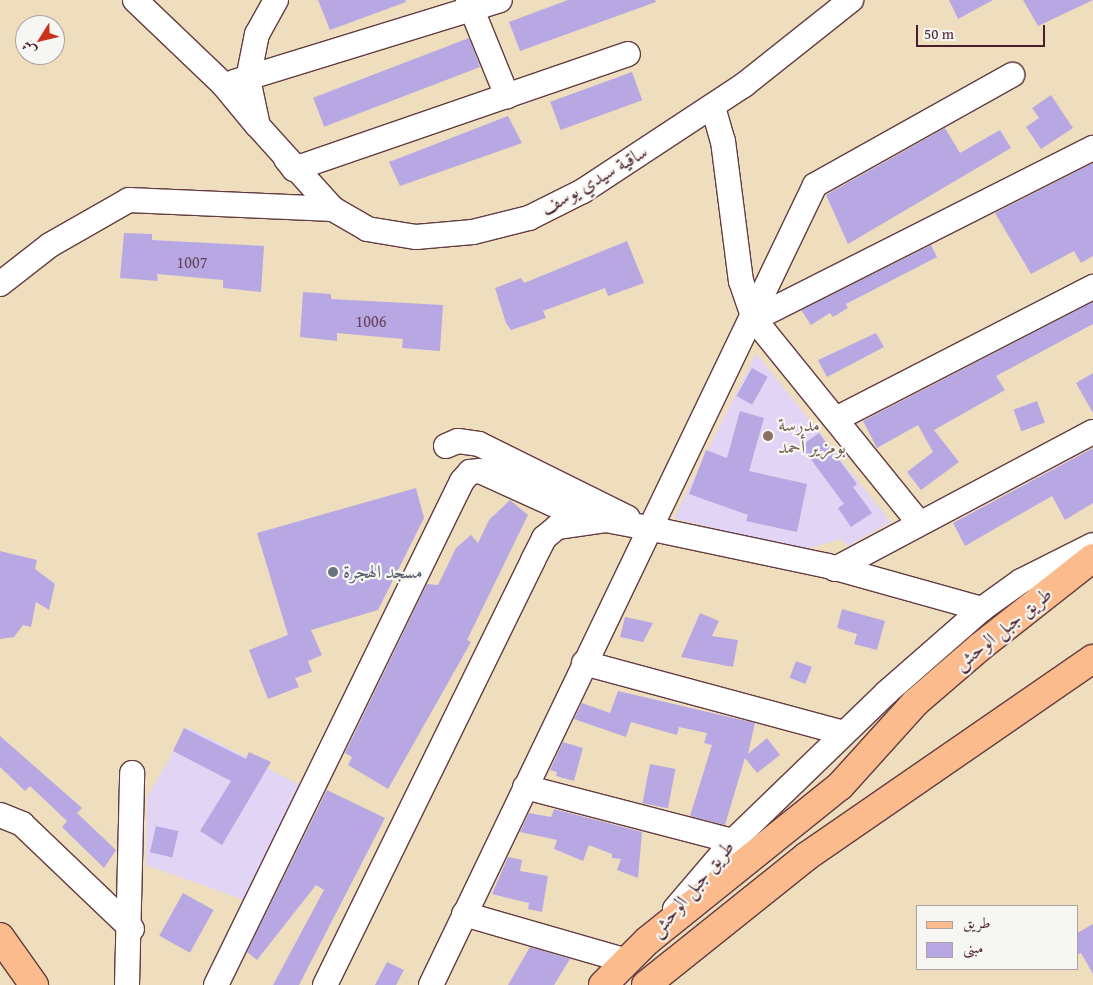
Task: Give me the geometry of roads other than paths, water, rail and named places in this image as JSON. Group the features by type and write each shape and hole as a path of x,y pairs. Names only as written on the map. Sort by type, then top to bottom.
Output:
{"main road":[{"name":"طريق جبل الوحش","path":"647,941 840,786 916,702 1093,558"},
{"name":"طريق جبل الوحش","path":"646,985 807,856 1093,658"},
{"path":"0,937 34,985"},
{"path":"603,985 647,941"}],"street":[{"path":"135,0 222,84 294,169 628,54"},
{"name":"ساقية سيدي يوسف","path":"276,0 257,34 248,79 258,126 294,169 333,209 367,229 416,237 473,232 529,218 583,191 713,107 851,0"},
{"path":"222,84 248,79 470,4 500,0"},
{"path":"470,4 507,96"},
{"path":"431,985 648,528 754,319 815,185 1012,75"},
{"path":"713,107 723,141 741,281 754,319 919,523"},
{"path":"754,319 1093,148"},
{"path":"0,284 50,246 129,200 333,209"},
{"path":"836,419 1093,287"},
{"path":"835,569 1093,432"},
{"path":"446,446 458,441 479,444 648,528"},
{"path":"216,985 462,481 470,472 480,471 590,521"},
{"path":"325,985 544,538 557,527 590,521 648,528 835,569 982,609"},
{"name":"طريق جبل الوحش","path":"647,941 733,841 843,733 982,609 1021,581 1093,545"},
{"path":"584,663 843,733"},
{"path":"128,985 132,929 132,772"},
{"path":"525,787 733,841"},
{"path":"0,815 22,824 132,929"},
{"path":"464,914 627,961"}],"place":[{"name":"مدرسة بومزير أحمد","path":"768,436"},
{"name":"مسجد الهجرة","path":"333,572"}]}
